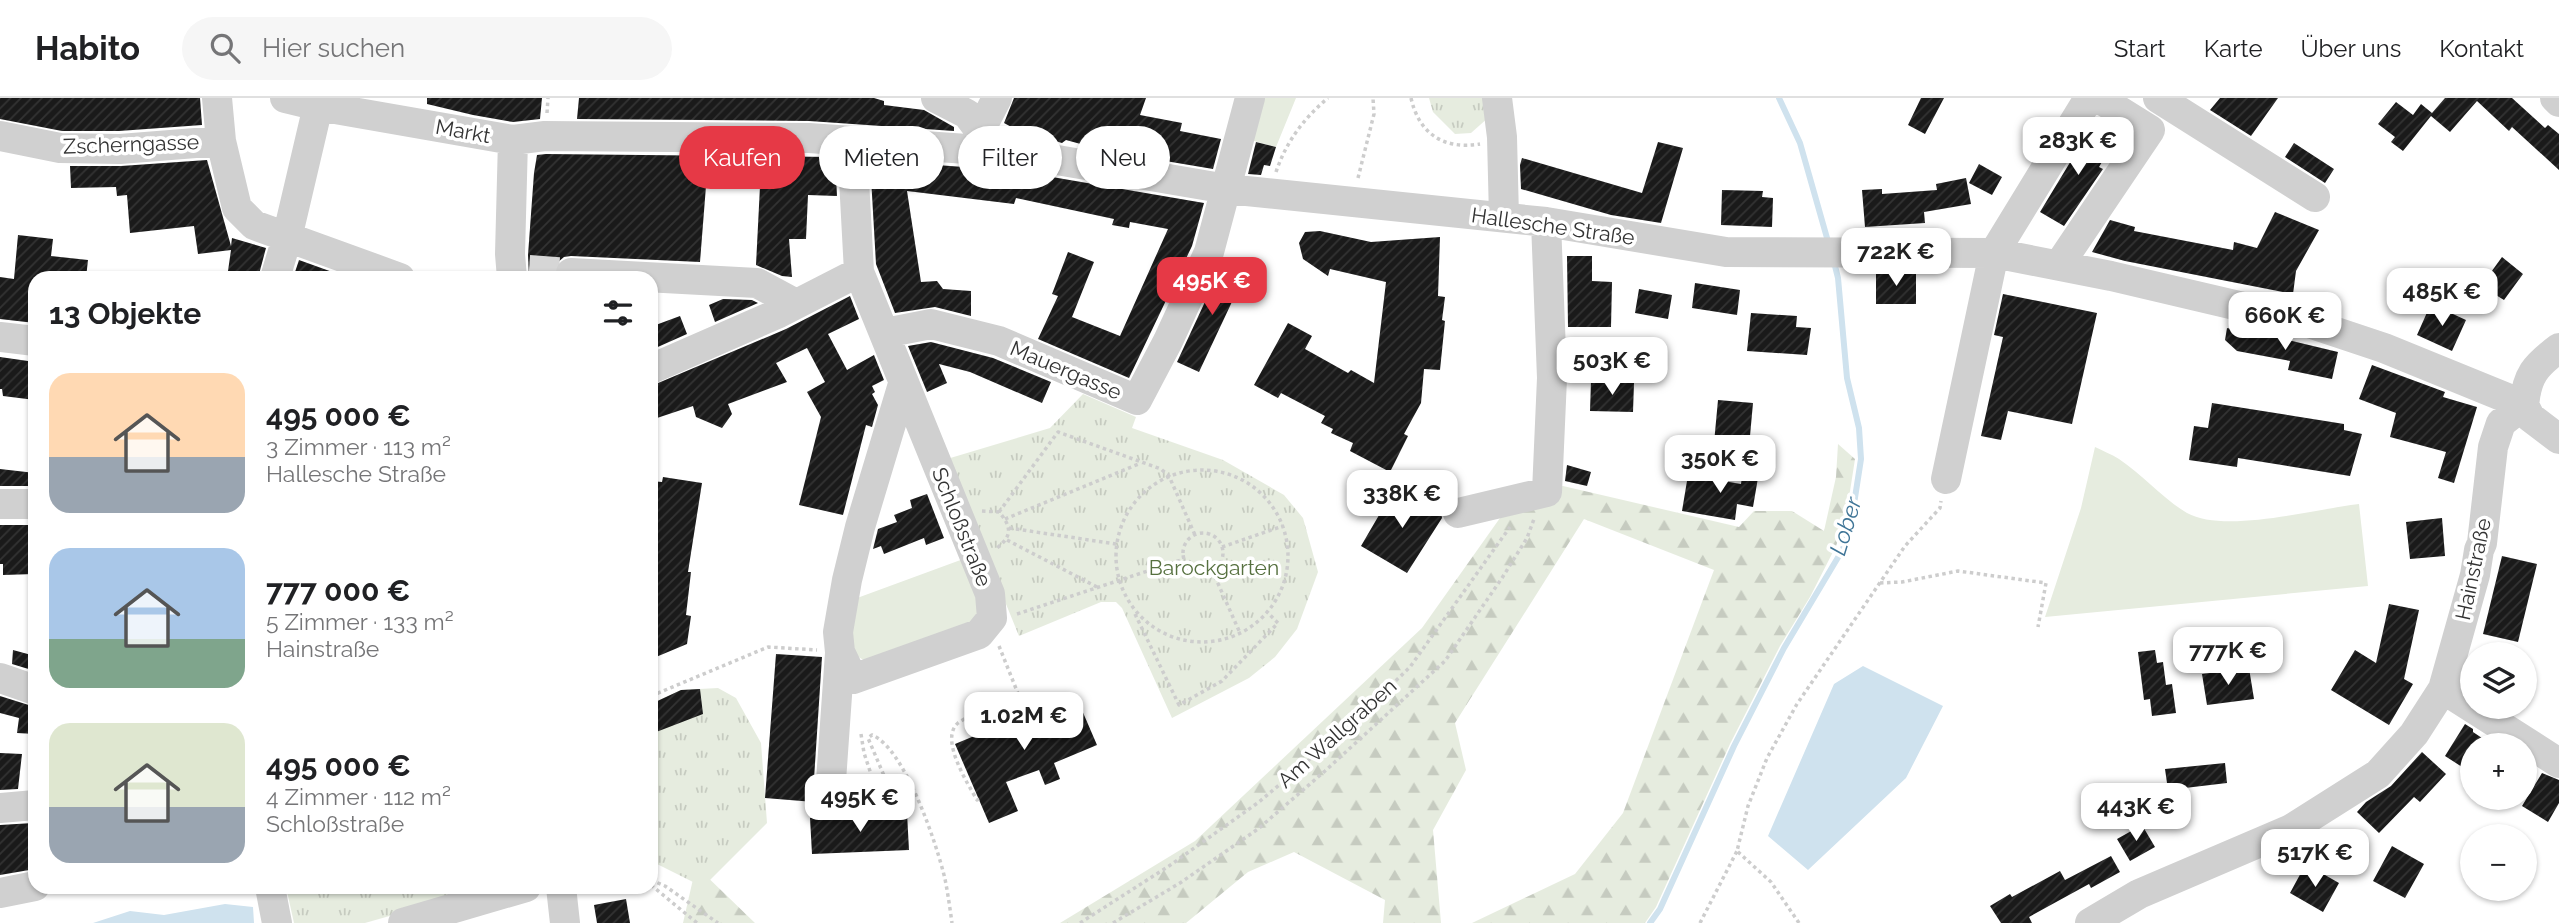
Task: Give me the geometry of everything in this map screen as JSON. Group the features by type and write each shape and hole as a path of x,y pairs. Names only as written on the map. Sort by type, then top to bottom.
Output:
{"street":[{"path":"217,98 221,141 237,208 254,225 379,271"},
{"name":"Markt","path":"285,98 513,140 518,271"},
{"path":"936,98 967,114 976,126"},
{"path":"983,126 997,98"},
{"name":"Mauergasse","path":"885,333 931,324 999,341 1137,400 1209,252 1251,98"},
{"path":"1497,98 1502,137 1504,217"},
{"path":"2158,98 2315,197"},
{"path":"2554,98 2559,102"},
{"path":"1946,479 1994,253 2096,99 2150,130 2059,265"},
{"path":"277,271 318,106"},
{"name":"Zscherngasse","path":"0,136 60,148 120,149 221,141"},
{"name":"Hallesche Straße","path":"513,140 545,136 819,139"},
{"name":"Hallesche Straße","path":"1062,161 1227,189 1546,222 1726,253 1994,253 2059,265 2303,321 2384,348 2524,405 2530,417 2559,439"},
{"name":"Schloßstraße","path":"855,189 859,272 990,594 995,631"},
{"path":"1458,513 1547,492 1552,378 1546,222"},
{"path":"658,366 796,304 859,272"},
{"path":"658,278 757,283 796,304"},
{"path":"0,337 28,340"},
{"path":"2524,405 2526,384 2534,371 2559,348"},
{"path":"830,795 840,652 838,632 847,580 903,384"},
{"name":"Hainstraße","path":"2090,923 2139,894 2291,829 2378,774 2414,734 2443,689 2475,575 2482,543 2493,447 2501,423 2524,405"},
{"path":"0,504 28,504"},
{"path":"840,652 853,680 979,634 995,631"},
{"path":"0,677 28,687"},
{"path":"2443,689 2559,763"},
{"path":"0,808 28,806"},
{"path":"0,893 28,887"},
{"path":"271,894 277,923"},
{"path":"403,923 502,894"},
{"path":"562,894 565,923"}],"path":[{"path":"1275,175 1283,152 1305,120 1328,98"},
{"path":"1351,202 1374,114 1373,98"},
{"path":"1411,98 1415,117 1436,138 1461,147 1502,137"},
{"path":"999,512 1058,432 1161,469 1169,476 1195,535"},
{"path":"1005,519 1143,462"},
{"path":"1132,607 1149,624 1181,639 1193,642 1217,641 1240,633 1267,612 1281,590 1288,552 1283,526 1262,494 1242,480 1218,471 1206,470 1169,476 1147,489 1130,508 1116,544 1119,581 1179,705 1222,681 1237,667 1278,623 1267,612"},
{"path":"1700,923 1737,851 1748,806 1767,758 1797,704 1905,546 1940,508 1946,479"},
{"path":"1113,923 1180,883 1258,829 1445,661 1527,538 1547,492"},
{"name":"Am Wallgraben","path":"1080,923 1169,866 1259,802 1350,725 1410,667 1515,521"},
{"path":"1222,547 1283,526"},
{"path":"1009,528 1116,544"},
{"path":"1195,535 1211,535 1222,547 1222,561 1212,570 1195,571 1184,559 1185,545 1195,535"},
{"path":"1007,540 1097,587"},
{"path":"1027,716 995,631 1011,616 1184,559"},
{"path":"1212,570 1240,633"},
{"path":"1881,583 1902,582 1958,571 2046,583 2038,627"},
{"path":"658,693 768,646 840,652"},
{"path":"979,800 966,780 952,748 954,728 964,720 1020,697"},
{"path":"1009,703 1015,719"},
{"path":"859,724 872,777 881,781 884,774 868,738 872,735 888,747 912,784 945,878 952,923"},
{"path":"1737,851 1771,882 1799,923"},
{"path":"658,884 665,886 718,923"},
{"path":"658,888 697,923"}],"green space":[{"path":"1257,98 1296,98 1276,147 1247,139"},
{"path":"1429,98 1483,98 1489,117 1471,133 1455,134 1433,112"},
{"name":"Barockgarten","path":"1083,394 1136,417 1132,428 1223,460 1284,495 1303,518 1318,572 1297,629 1275,657 1249,678 1172,718 1122,608 1116,602 1101,602 1019,636 947,459 1050,428"},
{"path":"1838,444 1855,459 1846,517 1836,546 1810,597 1780,646 1730,744 1656,907 1645,923 1472,923 1575,874 1623,813 1714,570 1584,519 1455,723 1466,770 1433,830 1441,923 1383,923 1385,900 1294,852 1248,872 1186,923 1060,923 1195,841 1422,628 1517,494 1563,486 1739,527 1754,511 1792,511 1824,531 1836,477"},
{"path":"2095,447 2128,465 2187,513 2203,519 2247,521 2359,504 2368,586 2045,617 2081,508"},
{"path":"966,558 983,605 970,626 868,662 852,651 846,636 849,601"},
{"path":"718,688 736,698 761,743 767,823 703,887 658,864 658,701 681,690"},
{"path":"696,866 755,923 683,923"},
{"path":"288,894 466,894 365,923 294,923"}],"water":[{"path":"1863,666 1943,706 1906,778 1808,870 1768,836 1834,684"},
{"path":"225,904 253,907 254,923 93,923 130,911 164,915"}],"building":[{"path":"0,98 200,98 202,125 119,131 62,131 0,119"},
{"path":"427,98 542,98 540,119 513,122 427,104"},
{"path":"579,98 874,98 884,101 884,105 924,110 954,127 954,131 944,130 944,126 882,126 809,121 577,119"},
{"path":"1014,98 1146,98 1140,115 1182,123 1180,131 1221,139 1213,169 1170,162 1170,126 1076,126 1076,143 1066,140 1062,143 1062,126 1010,126 1004,123"},
{"path":"1921,98 1944,98 1925,134 1908,125"},
{"path":"2220,98 2278,98 2251,136 2210,110"},
{"path":"2445,98 2512,98 2545,128 2548,125 2559,134 2559,170 2512,127 2509,131 2477,101 2450,132 2431,116 2403,151 2391,142 2395,137 2378,124 2396,102 2413,115 2421,104 2432,113"},
{"path":"2092,126 2115,140 2099,167 2103,169 2064,226 2040,212"},
{"path":"1256,142 1276,147 1270,166 1264,165 1261,175 1248,174"},
{"path":"1658,142 1683,148 1661,223 1611,215 1521,189 1522,158 1642,193"},
{"path":"2294,143 2334,169 2325,183 2285,157"},
{"path":"537,155 679,155 679,189 706,189 700,262 571,256 564,257 557,263 554,271 529,271"},
{"path":"805,157 819,157 819,189 837,189 837,196 808,195 806,239 789,239 792,277 782,276 756,265 760,189 805,189"},
{"path":"207,160 231,246 232,238 266,248 260,271 228,271 231,250 198,254 194,226 130,233 127,195 117,196 116,187 71,188 70,166 121,166"},
{"path":"1979,164 2002,177 1992,195 1969,183"},
{"path":"944,166 958,167 958,189 1062,189 1062,179 1076,181 1076,189 1122,189 1204,203 1192,246 1129,378 1038,339 1058,296 1052,294 1068,252 1094,262 1072,317 1120,336 1168,229 1130,222 1129,228 1112,225 1114,219 1016,198 1014,204 907,191 921,282 937,281 943,289 971,291 971,316 935,307 895,313 876,264 872,189 944,189"},
{"path":"1966,178 1971,204 1924,212 1925,223 1865,227 1862,190 1882,189 1882,194 1937,190 1936,184"},
{"path":"1722,190 1763,191 1762,197 1773,198 1772,227 1721,225"},
{"path":"2275,212 2319,230 2296,271 2293,294 2092,252 2110,220 2135,227 2134,231 2233,250 2234,242 2257,248"},
{"path":"1320,231 1371,242 1440,237 1438,296 1445,297 1442,320 1445,321 1440,370 1424,369 1421,403 1404,434 1408,436 1390,472 1350,451 1353,443 1331,433 1333,429 1321,423 1325,416 1281,393 1278,398 1254,385 1288,323 1312,336 1305,349 1348,373 1351,370 1374,383 1386,282 1330,269 1328,276 1303,259 1299,243 1305,232"},
{"path":"18,235 53,239 51,256 88,260 87,271 28,271 28,322 0,319 0,277 14,279"},
{"path":"1567,256 1592,256 1592,281 1612,282 1611,327 1568,327"},
{"path":"2502,257 2523,274 2504,300 2481,286"},
{"path":"299,260 330,271 295,271"},
{"path":"1224,261 1246,272 1199,372 1177,362"},
{"path":"1876,272 1916,272 1916,304 1876,304"},
{"path":"1695,283 1740,290 1737,315 1692,308"},
{"path":"1639,289 1672,295 1668,319 1635,313"},
{"path":"2003,294 2097,313 2072,424 2008,411 2001,440 1981,436 2003,337 1994,335"},
{"path":"850,296 859,319 828,334 847,370 874,355 884,380 872,386 875,392 872,394 878,405 872,427 866,425 843,515 799,505 821,417 807,392 825,382 807,348 776,363 787,382 728,404 732,414 722,428 696,417 693,406 658,418 658,383 786,329"},
{"path":"723,299 752,300 758,303 715,322 709,305"},
{"path":"2429,308 2440,314 2442,309 2466,320 2452,351 2417,335"},
{"path":"1751,313 1797,316 1796,327 1811,328 1807,355 1747,351"},
{"path":"680,316 687,334 658,347 658,324"},
{"path":"2227,328 2241,331 2243,329 2338,352 2332,379 2288,370 2290,361 2237,351 2225,340"},
{"path":"931,342 993,358 1051,382 1042,403 970,372 939,364 947,383 927,392 908,346"},
{"path":"0,357 28,361 28,399 3,396 0,389"},
{"path":"2372,365 2445,392 2443,397 2477,407 2454,483 2438,478 2446,452 2390,437 2396,413 2359,399"},
{"path":"1591,381 1634,383 1633,412 1590,411"},
{"path":"1718,400 1753,403 1749,447 1714,443"},
{"path":"2212,403 2344,424 2344,430 2362,434 2350,476 2238,458 2237,467 2189,460 2194,426 2208,428"},
{"path":"1567,465 1591,472 1587,486 1565,481"},
{"path":"0,469 28,472 28,486 0,486"},
{"path":"1743,469 1759,472 1753,507 1737,504 1735,520 1682,511 1688,475 1741,484"},
{"path":"663,477 702,483 688,572 691,572 686,615 691,616 687,644 658,656 658,482 662,482"},
{"path":"1396,486 1441,513 1442,518 1407,573 1361,546"},
{"path":"927,494 944,538 926,545 924,538 884,554 881,546 873,549 878,529 897,522 894,515 912,508 910,500"},
{"path":"2442,518 2445,556 2410,559 2406,522"},
{"path":"0,525 28,525 28,574 3,575 3,564 0,564"},
{"path":"2502,556 2537,564 2518,642 2483,634"},
{"path":"2389,604 2419,610 2404,679 2413,684 2389,725 2331,690 2355,650 2376,663"},
{"path":"13,650 28,654 28,669 12,664"},
{"path":"2155,650 2157,663 2163,662 2166,685 2172,684 2176,713 2152,716 2150,699 2144,700 2138,652"},
{"path":"776,654 822,657 814,802 765,798"},
{"path":"2249,668 2254,699 2207,705 2202,674"},
{"path":"700,689 703,714 658,731 658,701 681,690"},
{"path":"1075,694 1097,745 1054,763 1060,779 1045,785 1039,770 1006,782 1018,811 989,823 955,744"},
{"path":"0,696 28,705 28,734 17,733 19,718 0,713"},
{"path":"2465,724 2473,729 2474,733 2460,733 2460,766 2445,756"},
{"path":"2422,752 2446,774 2420,802 2414,797 2379,833 2357,812 2366,802 2391,786"},
{"path":"0,753 22,754 18,789 0,790"},
{"path":"2225,763 2227,783 2168,790 2165,769"},
{"path":"2542,773 2559,780 2559,803 2548,822 2528,810 2537,810 2537,781"},
{"path":"907,813 909,850 812,854 810,818"},
{"path":"28,823 28,870 0,875 0,825"},
{"path":"2142,825 2155,847 2130,861 2117,839"},
{"path":"2392,846 2424,864 2405,898 2373,881"},
{"path":"2111,856 2120,872 2091,888 2089,884 2029,917 2032,923 2001,923 1990,906 2060,871 2065,880"},
{"path":"2303,869 2315,876 2318,871 2339,883 2323,912 2290,893"},
{"path":"626,899 630,923 597,923 594,905"}],"waterway":[{"name":"Lober","path":"1779,98 1800,143 1829,245"},
{"name":"Lober","path":"1650,923 1660,909 1734,746 1784,648 1843,549 1852,517 1861,459 1859,428 1847,378 1838,278 1834,262"}],"tunnel":[{"path":"529,270 543,271"}]}
